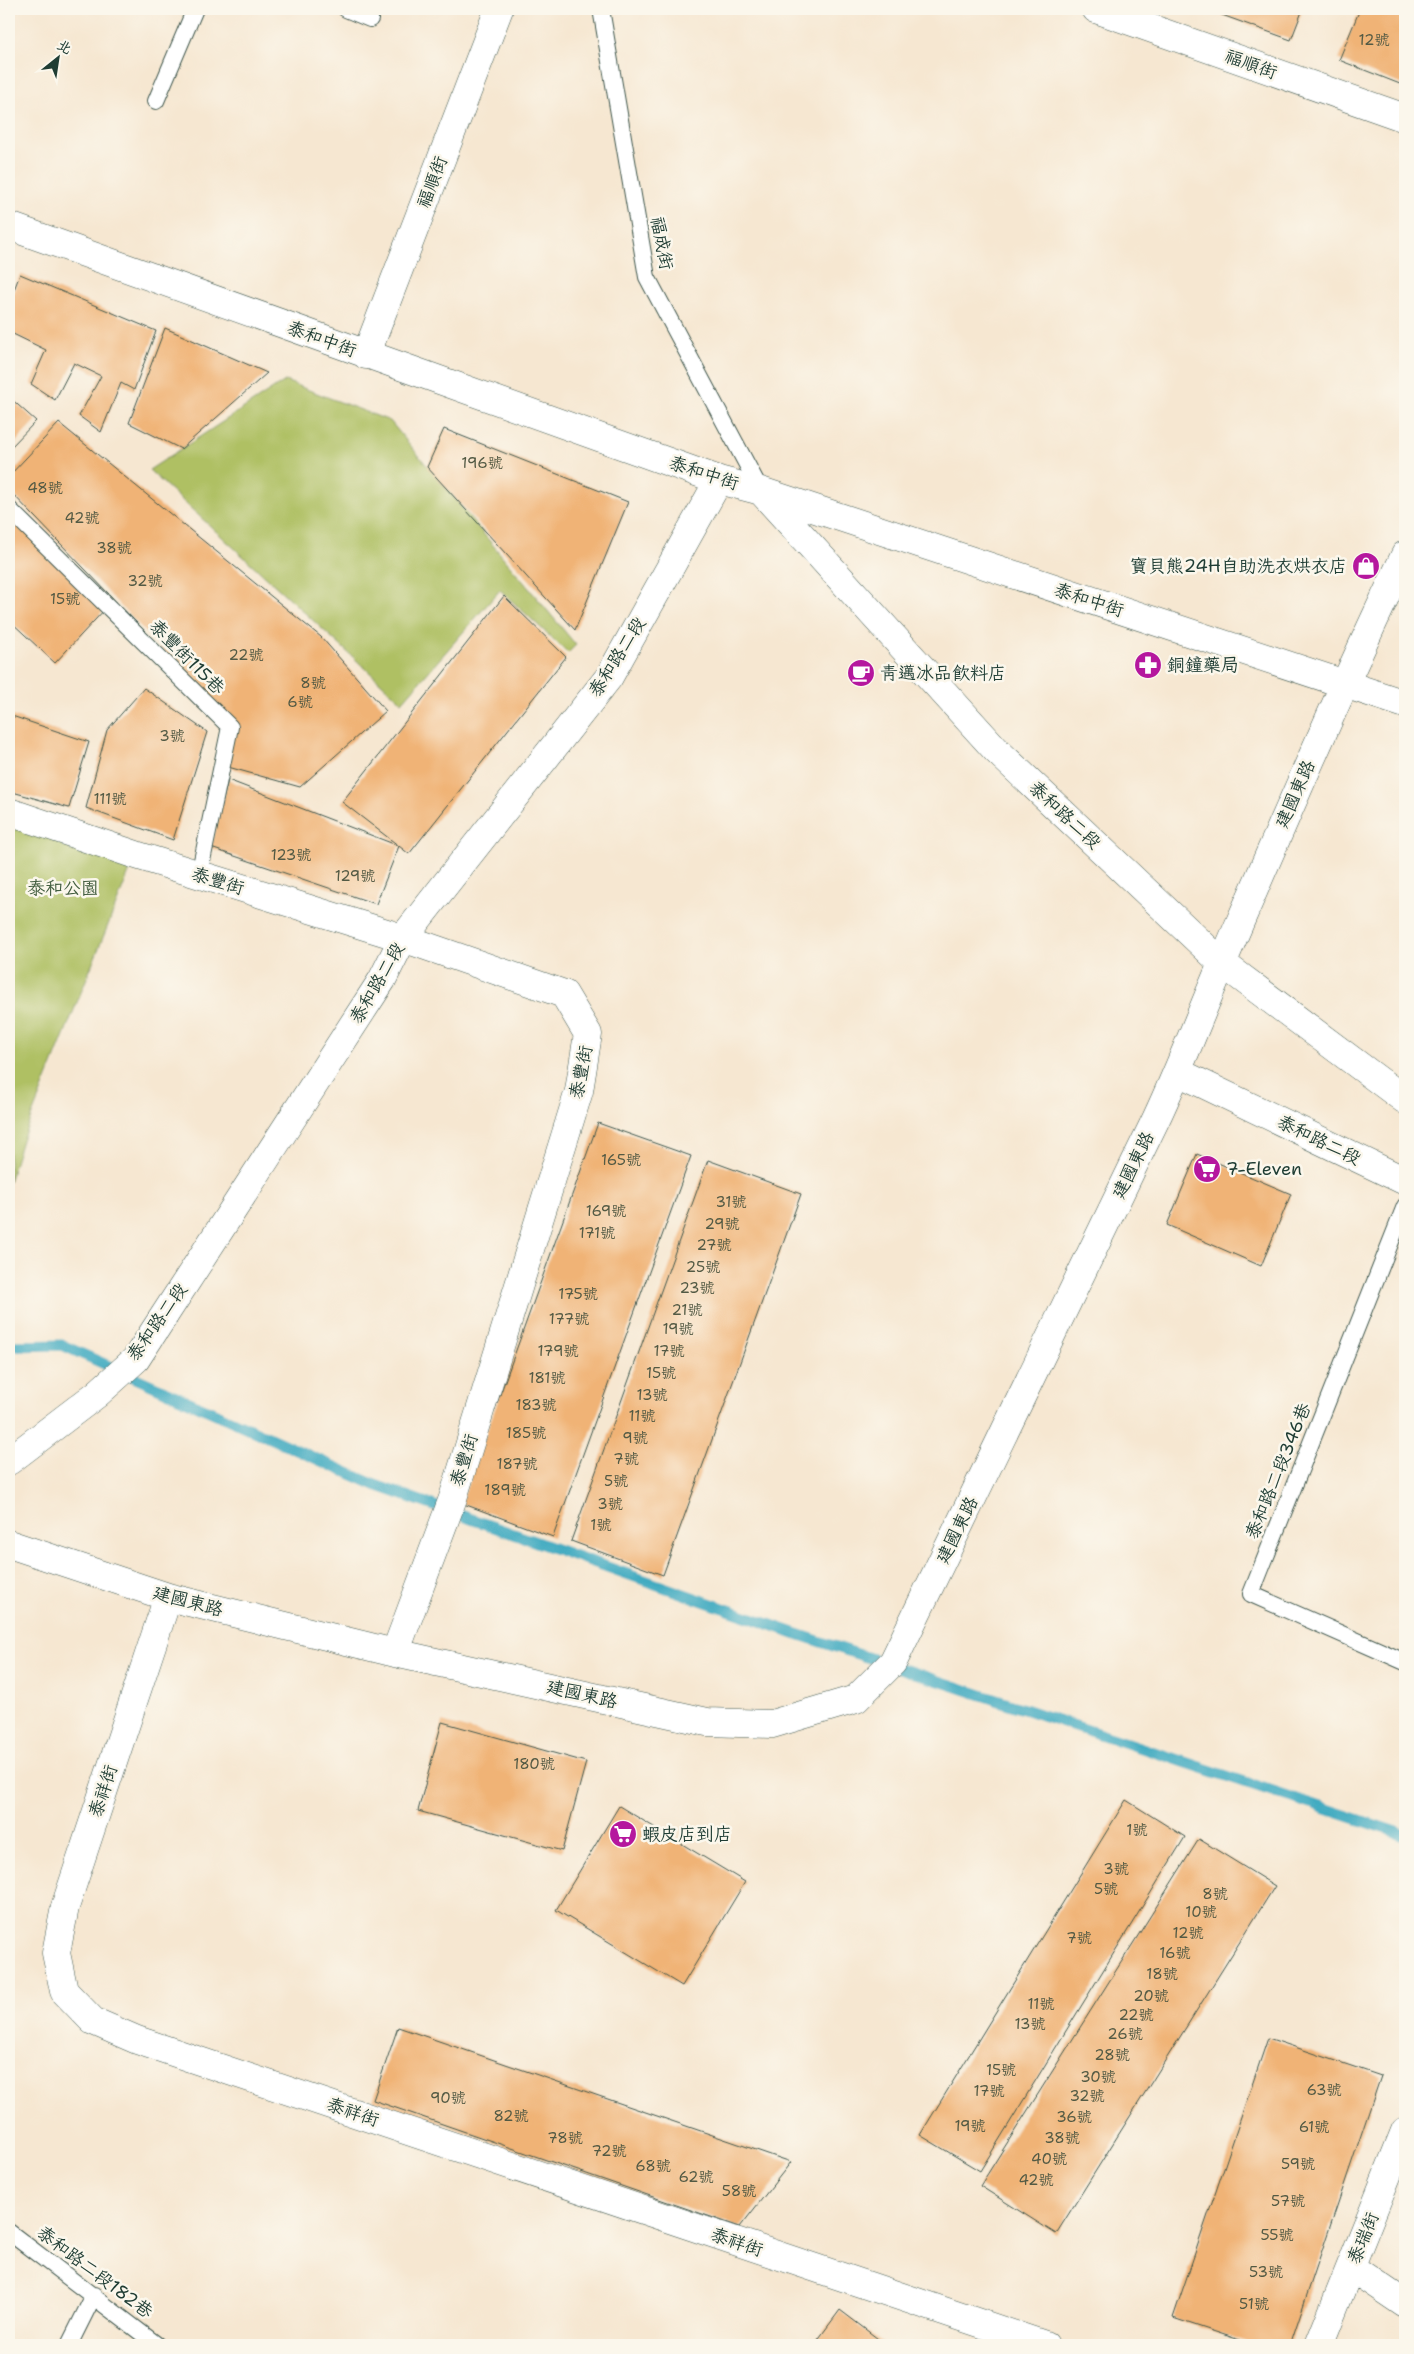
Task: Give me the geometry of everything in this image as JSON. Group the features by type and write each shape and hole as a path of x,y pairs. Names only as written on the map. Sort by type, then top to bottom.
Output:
{"street":[{"name":"福順街","path":"366,355 499,9"},
{"name":"福順街","path":"1096,9 1405,118"},
{"name":"泰和中街","path":"9,226 719,480 761,491 1405,704"},
{"name":"泰和路二段","path":"9,1461 97,1394 131,1361 136,1359 376,988 403,938 609,677 719,480"},
{"name":"泰和路二段","path":"761,491 997,751 1222,963 1405,1100"},
{"name":"建國東路","path":"9,1544 168,1597 395,1652 707,1722 772,1724 856,1699 885,1671 1178,1072 1222,963 1343,685 1405,555"},
{"name":"泰豐街","path":"9,812 199,875 403,938 564,994 588,1034 578,1092 453,1498 395,1652"},
{"name":"泰和路二段","path":"1178,1072 1405,1181"},
{"name":"泰祥街","path":"168,1597 65,1907 56,1953 64,1991 94,2021 137,2040 1045,2345"},
{"name":"泰瑞街","path":"1319,2345 1352,2268 1405,2131"},
{"path":"1352,2268 1405,2304"}],"lane":[{"path":"156,101 195,9"},
{"path":"346,9 370,19"},
{"name":"福成街","path":"600,9 647,278 761,491"},
{"name":"泰豐街115巷","path":"9,509 230,727 199,875"},
{"name":"泰和路二段346巷","path":"1405,1206 1251,1594 1405,1662"},
{"name":"泰和路二段182巷","path":"9,2232 158,2345"},
{"path":"69,2345 94,2295"}],"green space":[{"path":"285,381 390,421 576,645 568,653 500,590 402,702 149,470"},
{"name":"泰和公園","path":"9,812 136,855 22,1140 9,1182"}],"building":[{"path":"1212,9 1303,9 1291,40 1211,11"},
{"path":"1360,9 1405,9 1405,86 1339,60"},
{"path":"20,274 156,331 134,390 121,383 101,432 79,416 101,376 74,363 55,400 31,384 46,350 9,332 9,303"},
{"path":"165,328 267,373 181,449 129,423"},
{"path":"9,397 36,421 9,449"},
{"path":"59,423 321,637 386,711 300,787 228,767 233,723 9,490 9,476"},
{"path":"444,429 628,502 575,630 427,467"},
{"path":"9,515 107,607 55,663 9,620"},
{"path":"504,596 566,657 409,854 342,802"},
{"path":"144,688 207,732 173,840 86,808 107,730"},
{"path":"9,715 89,742 69,808 9,791"},
{"path":"228,780 399,846 376,904 211,848"},
{"path":"598,1123 691,1156 553,1537 461,1503"},
{"path":"1197,1154 1291,1194 1261,1266 1167,1225"},
{"path":"708,1160 801,1194 663,1575 571,1541"},
{"path":"442,1722 586,1762 562,1851 418,1811"},
{"path":"1126,1800 1185,1837 980,2171 920,2135"},
{"path":"619,1806 745,1882 682,1986 556,1910"},
{"path":"1199,1839 1275,1886 1056,2234 980,2186"},
{"path":"398,2027 791,2162 740,2227 373,2100"},
{"path":"1268,2038 1381,2076 1290,2345 1255,2345 1173,2318"},
{"path":"840,2310 886,2345 814,2345"}],"waterway":[{"path":"9,1346 62,1345 375,1485 794,1633 1405,1835"}],"place":[{"name":"寶貝熊24H自助洗衣烘衣店","path":"1366,566"},
{"name":"銅鐘藥局","path":"1148,665"},
{"name":"青邁冰品飲料店","path":"861,673"},
{"name":"7-Eleven","path":"1207,1169"},
{"name":"蝦皮店到店","path":"623,1834"}]}
